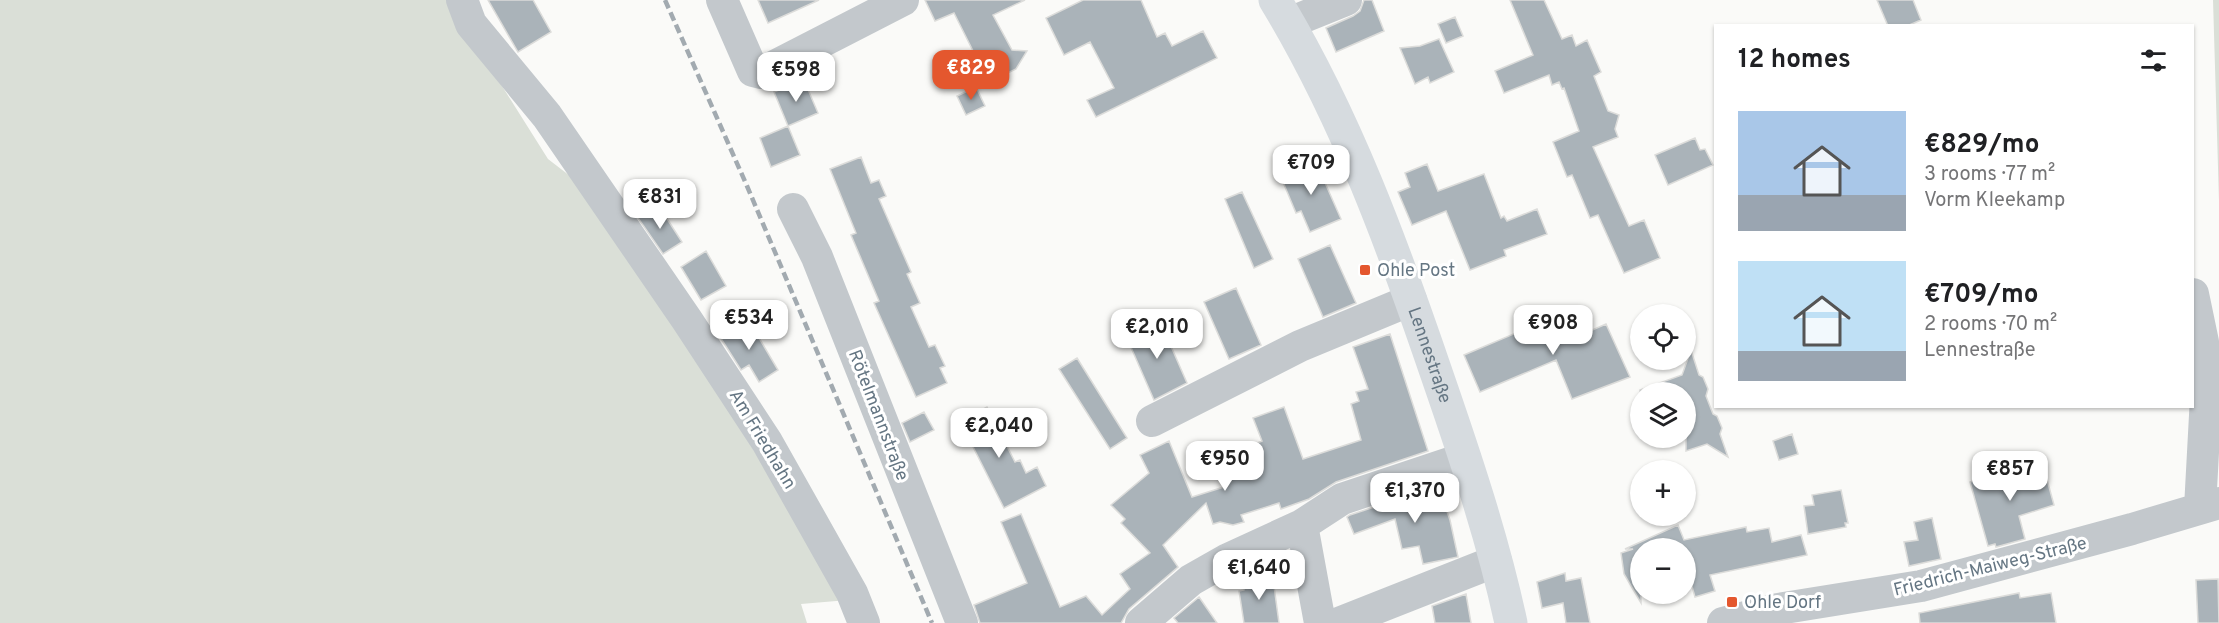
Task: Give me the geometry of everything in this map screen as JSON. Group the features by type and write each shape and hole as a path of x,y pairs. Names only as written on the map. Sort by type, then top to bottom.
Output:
{"main road":[{"name":"Lennestraße","path":"1282,12 1325,88 1347,136 1411,300 1465,458 1496,561 1511,623"}],"street":[{"name":"Am Friedhahn","path":"462,0 471,24 547,116 687,320 767,442 852,593 864,623"},
{"path":"722,0 753,71 761,73 903,0"},
{"path":"1282,12 1346,0"},
{"name":"Rötelmannstraße","path":"793,209 817,257 962,623"},
{"path":"2194,299 2203,342 2207,378 2209,506"},
{"path":"1152,421 1300,346 1411,300"},
{"path":"1141,623 1191,580 1228,559 1302,525 1342,499 1465,458"},
{"name":"Friedrich-Maiweg-Straße","path":"1723,623 1792,615 1921,586 2209,506"},
{"path":"1302,525 1320,623"},
{"path":"1339,623 1496,561"}],"shaded area":[{"path":"0,0 455,0 468,32 548,159 583,186 665,309 848,600 801,604 807,623 0,623"},
{"path":"2213,0 2219,0 2219,201"}],"building":[{"path":"488,0 533,0 551,32 518,52"},
{"path":"758,0 819,0 768,23"},
{"path":"925,0 1025,0 993,15 1012,50 1027,51 1016,69 977,88 962,59 974,53 954,13 935,21"},
{"path":"1083,0 1141,0 1157,37 1165,33 1172,46 1203,31 1217,58 1096,117 1087,100 1114,88 1090,42 1064,55 1046,18"},
{"path":"1364,0 1372,0 1384,31 1336,52 1326,28 1360,11"},
{"path":"1510,0 1544,0 1562,39 1572,35 1576,46 1587,40 1601,72 1594,76 1608,111 1619,115 1615,129 1618,137 1593,147 1629,226 1644,220 1660,258 1624,273 1598,215 1590,218 1572,175 1567,177 1553,142 1579,131 1564,88 1562,89 1559,82 1552,85 1549,75 1504,93 1495,71 1533,55"},
{"path":"1877,0 1913,0 1921,20 1912,24 1887,24"},
{"path":"1455,17 1463,36 1446,43 1438,24"},
{"path":"1439,39 1454,72 1430,83 1428,77 1415,84 1400,48 1420,46"},
{"path":"804,80 818,113 788,126 774,92"},
{"path":"976,87 985,106 966,115 957,96"},
{"path":"788,126 800,155 771,167 760,138"},
{"path":"1695,138 1700,150 1705,149 1713,165 1668,185 1655,155"},
{"path":"861,157 871,183 879,180 886,196 879,199 911,272 907,274 920,303 911,307 929,347 935,345 945,366 940,368 947,383 916,397 874,303 879,301 851,235 856,233 830,169"},
{"path":"1315,160 1341,219 1310,232 1301,211 1296,213 1280,175"},
{"path":"1427,164 1438,191 1484,174 1501,218 1504,216 1507,221 1537,209 1547,234 1504,250 1506,256 1470,270 1446,211 1412,225 1398,192 1410,187 1405,173"},
{"path":"1242,192 1273,259 1254,268 1225,199"},
{"path":"656,206 662,215 664,214 682,242 663,254 638,218"},
{"path":"1330,245 1356,303 1323,317 1298,259"},
{"path":"706,251 726,286 701,300 681,267"},
{"path":"1236,288 1261,345 1229,359 1204,302"},
{"path":"1580,309 1590,331 1606,324 1630,377 1572,399 1556,360 1480,392 1464,355 1542,322 1543,325"},
{"path":"749,321 778,370 759,382 749,365 741,370 720,337"},
{"path":"1160,321 1187,383 1154,400 1126,336"},
{"path":"1390,334 1428,451 1336,482 1309,499 1281,509 1279,503 1241,515 1244,522 1233,525 1220,522 1213,524 1206,503 1163,545 1178,567 1129,609 1121,623 980,623 974,605 1027,583 1001,522 1021,514 1060,607 1086,596 1102,615 1130,589 1120,574 1150,553 1121,523 1125,519 1111,505 1149,473 1140,455 1169,441 1192,497 1227,486 1217,460 1262,441 1253,418 1284,407 1303,459 1361,440 1351,404 1359,401 1356,392 1368,389 1353,347"},
{"path":"1077,358 1127,438 1110,449 1059,369"},
{"path":"1696,366 1699,375 1703,377 1708,389 1706,396 1722,428 1720,434 1728,457 1707,444 1696,448 1696,382 1662,382 1682,375 1684,370 1696,370"},
{"path":"987,407 1015,462 1020,460 1026,473 1037,467 1046,486 1004,508 970,441 966,443 955,424"},
{"path":"924,412 934,430 910,442 902,423"},
{"path":"1792,434 1798,454 1779,460 1773,441"},
{"path":"2043,465 2054,505 2019,516 2025,539 1996,547 1995,544 1988,546 1970,482 2016,468 2018,473"},
{"path":"1438,486 1450,520 1458,557 1423,564 1419,546 1402,549 1395,519 1354,534 1347,517 1350,515"},
{"path":"1841,490 1848,523 1845,523 1846,527 1808,534 1804,506 1814,505 1812,495"},
{"path":"1932,518 1941,559 1909,566 1904,542 1918,540 1914,522"},
{"path":"1678,526 1683,538 1649,538"},
{"path":"1746,527 1747,532 1769,528 1772,542 1801,535 1807,555 1710,575 1715,591 1696,597 1696,538 1694,538"},
{"path":"1630,550 1630,584 1624,574 1621,553"},
{"path":"1265,573 1268,587 1274,586 1279,623 1244,623 1239,591 1244,590 1243,577"},
{"path":"1565,573 1566,581 1581,578 1590,623 1566,623 1563,603 1542,608 1537,582"},
{"path":"2218,579 2219,623 2198,623 2196,580"},
{"path":"2019,593 2020,598 2051,593 2056,623 1920,623 1919,613"},
{"path":"1466,594 1471,623 1435,623 1432,606"},
{"path":"1199,597 1217,623 1178,623 1174,618"}],"railway":[{"path":"665,0 747,186 932,623"}],"place":[{"name":"Ohle Post","path":"1365,270"},
{"name":"Ohle Dorf","path":"1732,602"}]}
